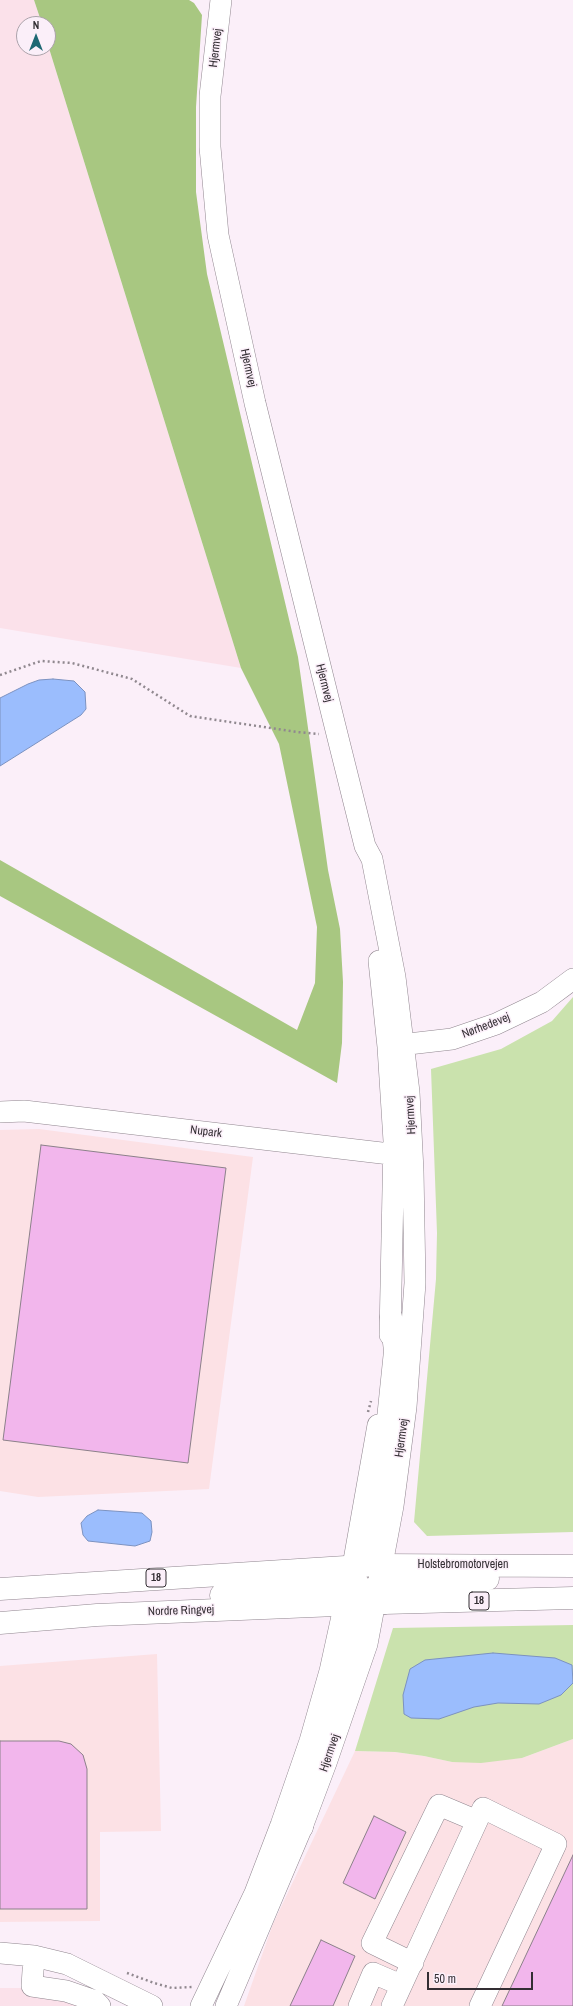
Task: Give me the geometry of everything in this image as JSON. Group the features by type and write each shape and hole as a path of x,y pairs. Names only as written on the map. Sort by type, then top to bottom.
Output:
{"main road":[{"path":"302,1827 308,1787 358,1616 369,1586 374,1555 395,1352 391,1317"},
{"name":"Holstebromotorvejen","path":"369,1586 573,1566"},
{"name":"18","path":"0,1589 312,1569 418,1602 573,1598"},
{"path":"369,1586 573,1576"},
{"name":"Nordre Ringvej","path":"0,1623 97,1615 369,1586"}],"street":[{"name":"Hjermvej","path":"201,2006 254,1893 281,1825 316,1720 330,1671 369,1586 393,1506 406,1407 415,1283 403,1155 396,1046 395,977 380,895 372,859 365,846 255,403 218,235 210,147 210,96 221,0"},
{"name":"Nørhedevej","path":"396,1046 452,1039 496,1024 542,1002 573,980"},
{"name":"Nupark","path":"0,1112 24,1111 403,1155"},
{"name":"Hjermvej","path":"391,1317 403,1155"},
{"path":"412,1963 372,1943 439,1805 477,1821"},
{"path":"392,2006 483,1808 556,1844 480,2006"},
{"path":"226,2006 302,1827"},
{"path":"0,1953 34,1956 67,1964 152,2006"},
{"path":"34,1956 32,1986 66,1991 95,2001 100,2006"},
{"path":"359,2006 373,1973 401,1985"}],"path":[{"path":"0,675 41,661 72,663 132,679 190,716 297,732 318,734 336,730"},
{"path":"367,1414 373,1394"},
{"path":"124,1972 172,1988 193,1987 199,1983"}],"shaded area":[{"path":"0,0 34,0 39,16 16,16 16,56 51,56 241,668 0,628"},
{"path":"39,1129 253,1157 209,1489 38,1497 0,1491 0,1130"},
{"path":"157,1654 161,1831 100,1832 100,1921 0,1922 0,1666"},
{"path":"573,1739 573,2006 244,2006 273,1924 355,1751 395,1752 452,1762 522,1758"},
{"path":"0,1988 82,1988 109,2006 0,2006"}],"green space":[{"path":"34,0 189,0 194,3 202,15 196,107 196,192 207,274 298,657 328,870 340,929 343,982 342,1043 337,1083 0,896 0,860 297,1030 315,983 317,927 279,744 241,668 51,56 56,56 56,16 39,16"},
{"path":"573,997 573,1532 427,1536 414,1522 436,1279 437,1233 431,1069 501,1049 552,1021"},
{"path":"573,1625 573,1739 522,1758 481,1763 452,1762 395,1752 355,1751 393,1628"}],"water":[{"path":"53,679 74,681 85,692 86,709 81,715 0,766 0,698 39,680"},
{"path":"98,1510 142,1513 151,1521 152,1532 150,1541 135,1546 88,1541 83,1535 81,1523 87,1516"},
{"path":"493,1653 555,1658 572,1665 573,1683 561,1695 539,1704 498,1703 474,1707 439,1719 411,1718 404,1714 403,1695 410,1669 425,1660"}],"building":[{"path":"41,1145 226,1168 188,1463 3,1440"},
{"path":"0,1741 59,1741 71,1744 83,1755 87,1769 87,1909 0,1909"},
{"path":"374,1816 406,1832 375,1899 343,1883"},
{"path":"573,1855 573,2006 502,2006"},
{"path":"321,1940 355,1956 333,2006 290,2006"}]}
